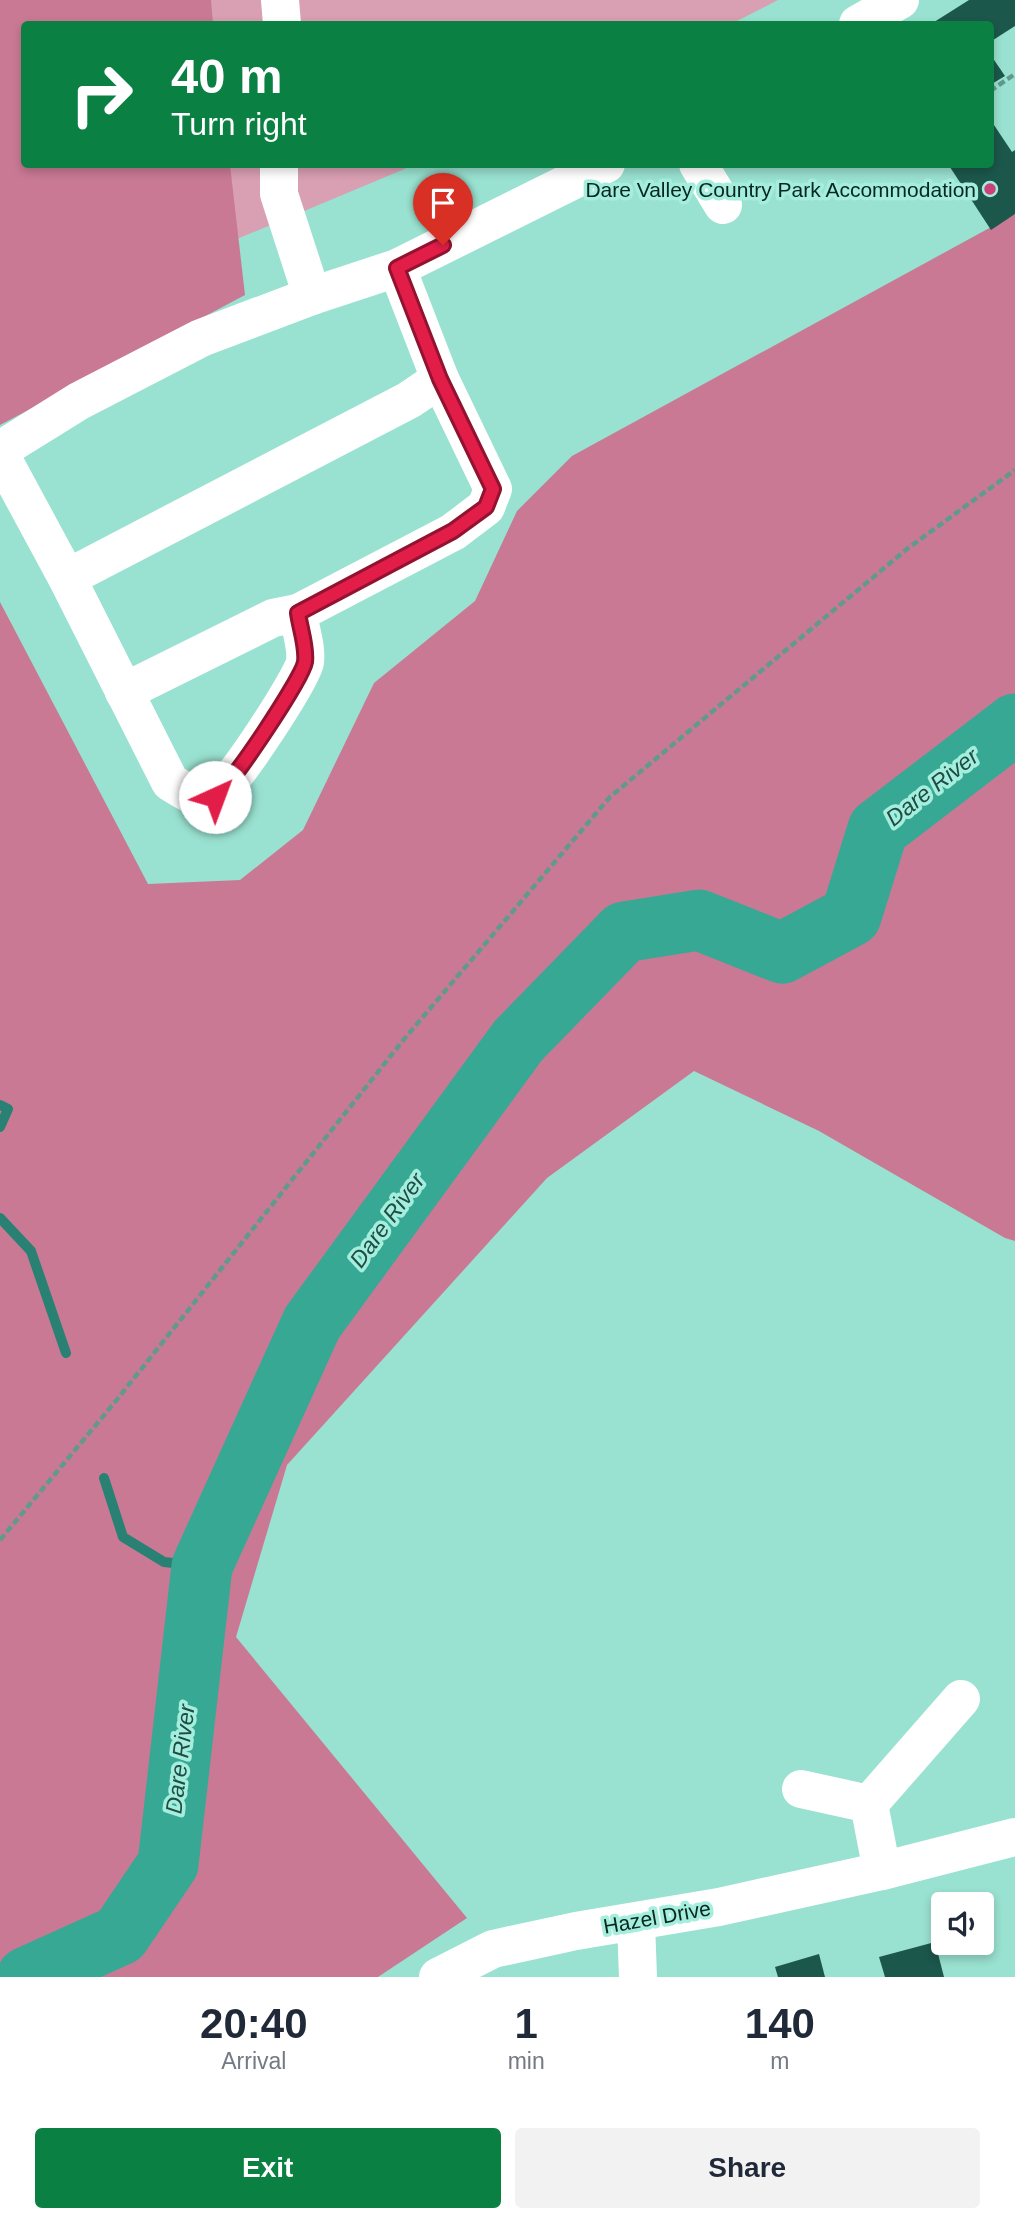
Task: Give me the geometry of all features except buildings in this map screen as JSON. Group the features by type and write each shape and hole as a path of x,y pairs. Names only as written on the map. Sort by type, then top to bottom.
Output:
{"street":[{"path":"280,0 282,21"},
{"path":"863,21 900,0"},
{"path":"279,168 279,194 312,296"},
{"path":"298,613 305,663 242,768 215,797 203,798 188,793 170,782 0,452 79,401 201,338 312,296 397,268 598,168"},
{"path":"700,168 723,205"},
{"path":"124,692 273,618 298,613 453,531 486,507 493,489 440,379 397,268"},
{"path":"67,578 409,400 440,379"},
{"path":"869,1804 961,1699"},
{"path":"801,1789 869,1804"},
{"path":"869,1804 883,1871"},
{"name":"Hazel Drive","path":"438,1977 493,1949 883,1871 1015,1837"},
{"path":"636,1922 638,1977"}],"path":[{"path":"994,87 1015,74"},
{"path":"0,1540 115,1402 405,1038 610,797 907,549 1015,470"}],"shaded area":[{"path":"0,0 778,0 737,21 21,21 21,168 407,168 170,267 0,297"},
{"path":"0,0 211,0 213,21 21,21 21,168 230,168 245,295 0,425"},
{"path":"1015,214 1015,1241 1005,1238 819,1131 694,1071 547,1178 287,1465 236,1637 467,1918 378,1977 0,1977 0,602 148,884 240,880 303,830 374,683 475,601 517,511 572,456"}],"waterway":[{"name":"Dare River","path":"27,1977 120,1935 168,1864 202,1566 312,1323 518,1041 624,932 699,920 782,953 851,916 878,829 1015,724"},
{"path":"0,1105 8,1109 0,1127"},
{"path":"0,1218 31,1251 66,1353"},
{"path":"104,1478 123,1537 164,1562 202,1566"}],"place":[{"name":"Dare Valley Country Park Accommodation","path":"990,189"}],"route":[{"path":"215,797 242,768 305,663 298,613 453,531 486,507 493,489 440,379 397,268 443,245"}]}
